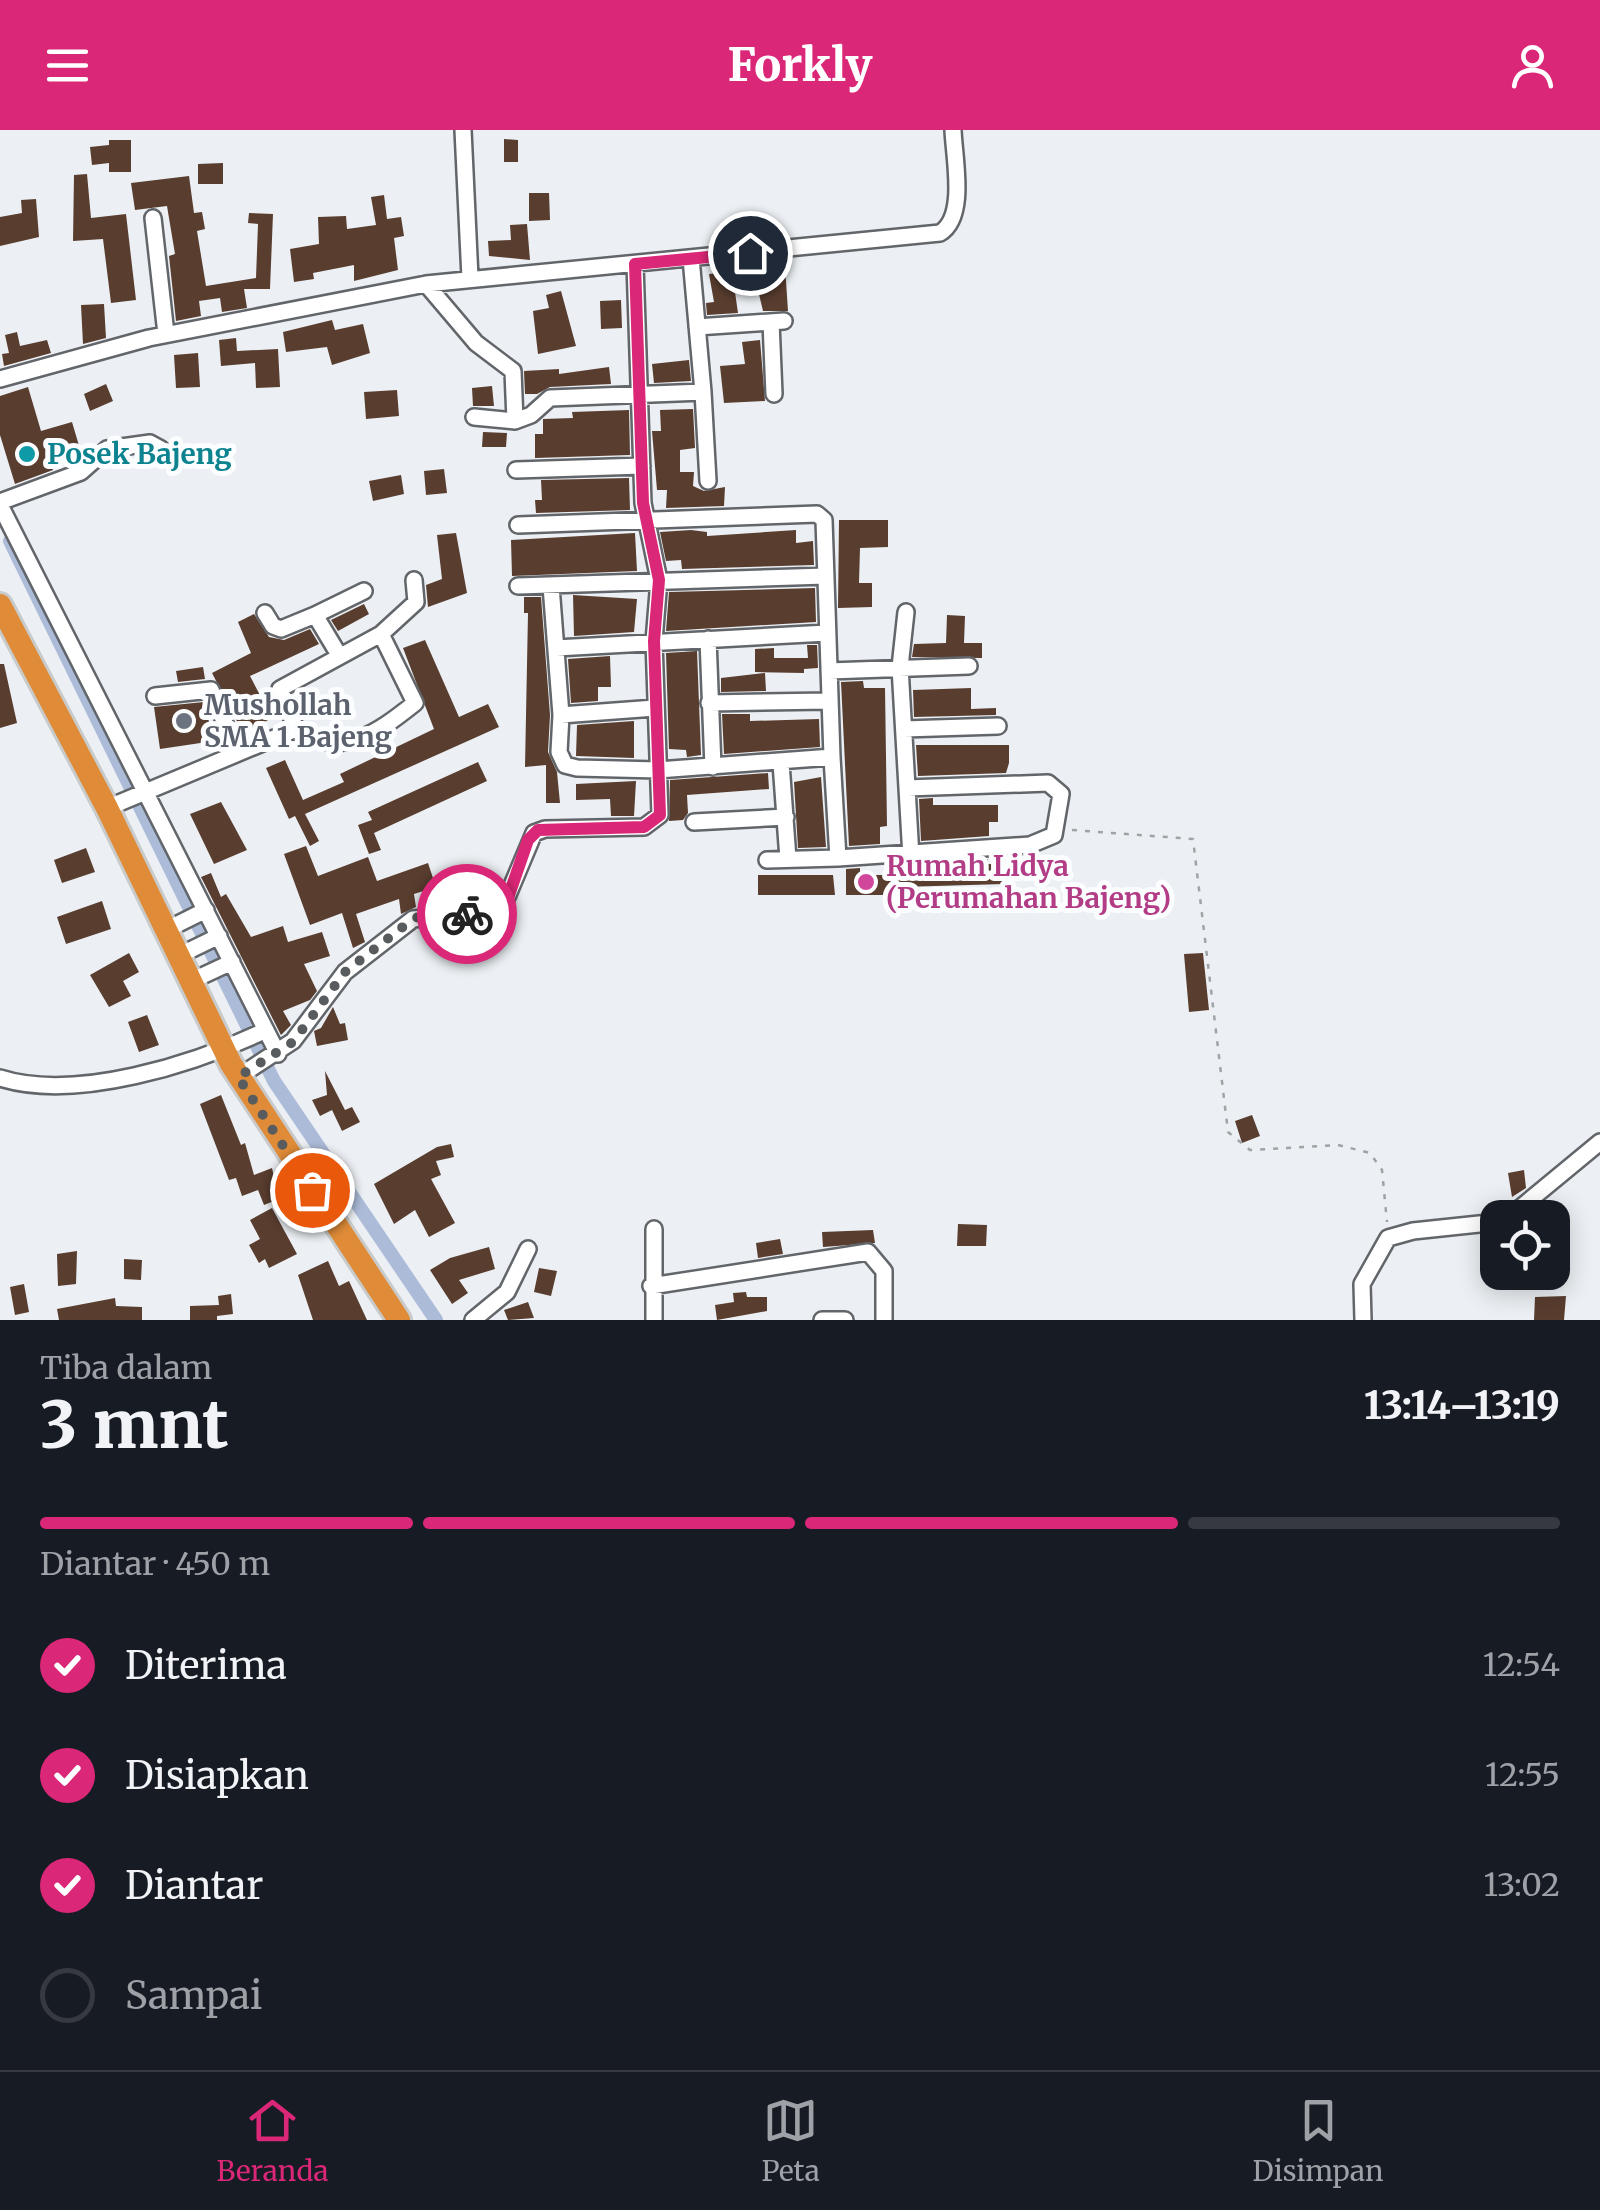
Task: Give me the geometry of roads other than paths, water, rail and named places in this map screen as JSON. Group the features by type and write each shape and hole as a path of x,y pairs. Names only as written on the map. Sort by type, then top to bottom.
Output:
{"highway":[{"path":"0,605 113,806 244,1074 398,1320"}],"street":[{"path":"464,130 470,278"},
{"path":"0,378 166,334 426,284 940,234 953,221 953,130"},
{"path":"153,218 166,334"},
{"path":"691,258 708,481"},
{"path":"244,1074 276,1056 334,992 345,972 413,919 468,914 505,902 528,840 538,830 653,824 662,804 654,641 659,580 643,503 635,264"},
{"path":"426,284 451,308 476,344 513,371 515,421"},
{"path":"698,327 778,322 774,394"},
{"path":"474,417 515,421 531,415 550,398 703,392"},
{"path":"161,449 150,444 107,449 81,472 0,503 276,1056"},
{"path":"516,470 642,466"},
{"path":"518,524 820,515 825,526 826,632 838,858"},
{"path":"518,586 826,576"},
{"path":"381,634 416,703 391,722 343,746 327,744 296,729 280,689 381,634 416,602 414,580"},
{"path":"551,586 559,752 565,765 658,770 832,757"},
{"path":"265,613 273,626 281,628 364,591"},
{"path":"906,612 900,667 911,856"},
{"path":"315,614 339,655"},
{"path":"556,648 826,632"},
{"path":"708,639 712,767"},
{"path":"829,671 969,666"},
{"path":"155,696 210,690 237,752"},
{"path":"709,703 829,701"},
{"path":"560,716 655,708"},
{"path":"904,730 998,726"},
{"path":"113,806 296,729"},
{"path":"782,763 788,859"},
{"path":"767,860 911,856 1023,847 1054,834 1062,800 1054,785 907,788"},
{"path":"694,822 786,817"},
{"path":"170,928 203,912"},
{"path":"184,953 216,937"},
{"path":"198,977 230,963"},
{"path":"0,1078 36,1087 78,1086 230,1046 262,1032"},
{"path":"1530,1200 1600,1142"},
{"path":"1363,1320 1362,1284 1388,1238 1480,1225"},
{"path":"654,1229 650,1286 654,1320"},
{"path":"473,1320 508,1292 528,1249"},
{"path":"650,1286 868,1252 884,1271 884,1320"},
{"path":"822,1320 845,1320"}],"waterway":[{"path":"10,541 274,1081 436,1320"}],"place":[{"name":"Posek Bajeng","path":"27,454"},
{"name":"Mushollah SMA 1 Bajeng","path":"184,721"},
{"name":"Rumah Lidya (Perumahan Bajeng)","path":"866,882"}]}
